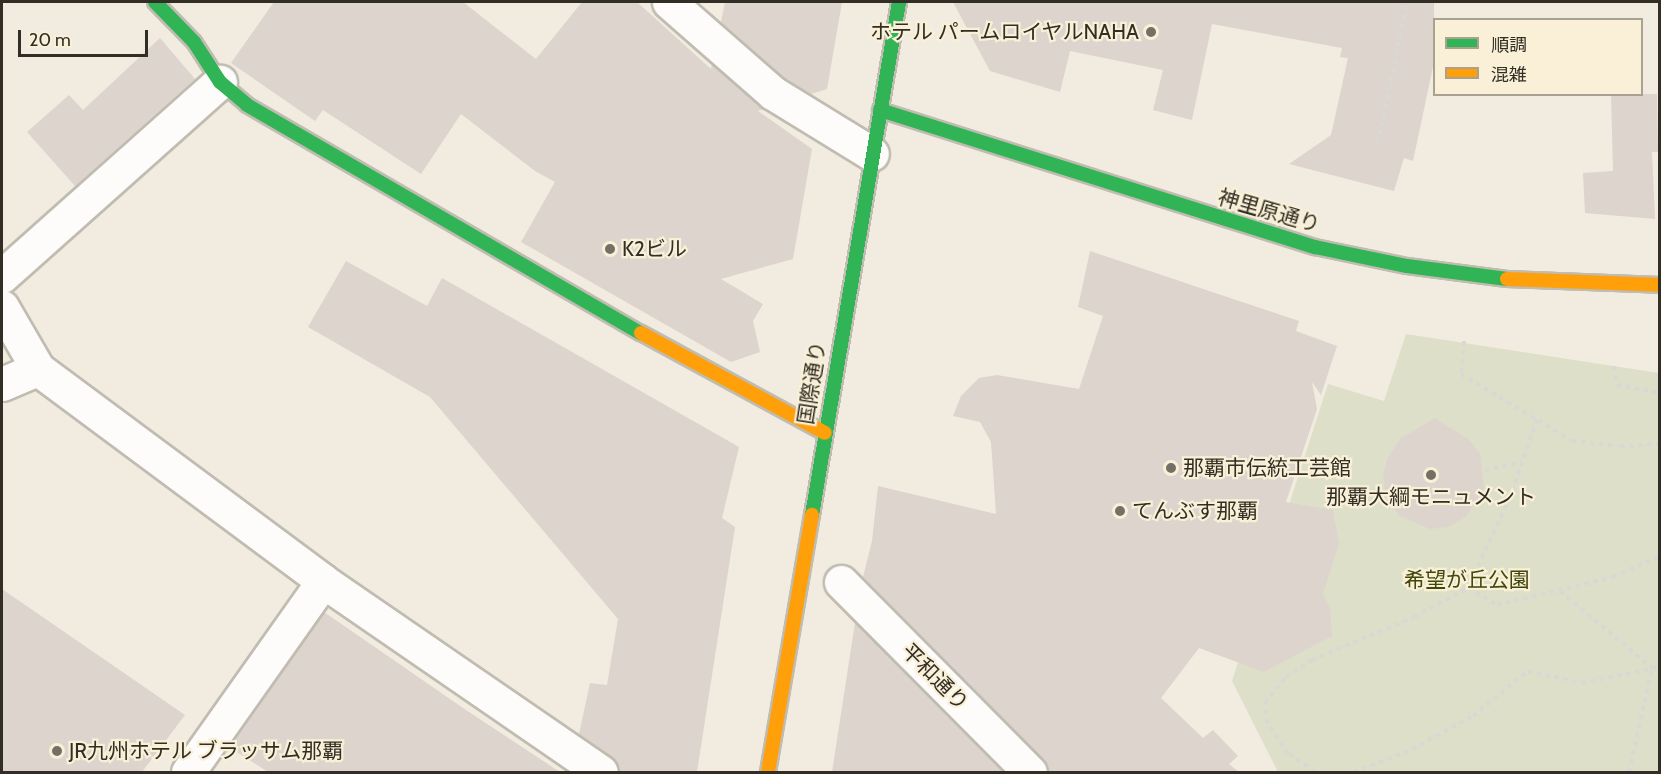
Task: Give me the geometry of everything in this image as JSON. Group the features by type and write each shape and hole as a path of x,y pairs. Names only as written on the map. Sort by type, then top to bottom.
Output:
{"street":[{"path":"155,2 194,42 220,82 248,105 690,362 825,433"},
{"path":"669,2 773,93 872,154"},
{"name":"国際通り","path":"768,772 899,2"},
{"path":"2,276 220,82"},
{"name":"神里原通り","path":"880,110 1315,247 1407,266 1529,282 1659,285"},
{"path":"2,307 38,369 322,580 601,772"},
{"path":"2,384 38,369"},
{"path":"188,772 322,580"},
{"name":"平和通り","path":"841,582 1030,772"}],"path":[{"path":"1378,143 1407,2"},
{"path":"1464,341 1461,374 1572,441 1620,446 1659,444"},
{"path":"1614,366 1617,385 1659,393"},
{"path":"1315,772 1288,753 1267,723 1265,703 1286,677 1312,660 1414,617 1468,588 1522,463 1537,419"},
{"path":"1485,470 1522,463"},
{"path":"1468,588 1497,605 1613,577 1659,556"},
{"path":"1559,590 1652,668"},
{"path":"1353,772 1404,753 1473,716 1528,671 1582,683 1659,667"},
{"path":"1629,772 1652,668"}],"green space":[{"name":"希望が丘公園","path":"1406,334 1659,373 1659,772 1278,772 1232,681 1328,384 1384,401"}],"building":[{"path":"274,2 463,2 536,59 582,2 637,2 711,69 712,64 763,109 758,111 812,149 793,259 721,279 763,304 753,321 760,352 731,362 521,242 555,182 535,171 461,114 421,174 323,110 315,121 231,63"},
{"path":"725,2 842,2 827,89 811,94 784,78 721,22"},
{"path":"953,2 1434,2 1433,67 1413,161 1404,158 1394,191 1289,164 1331,135 1348,58 1340,57 1342,48 1212,24 1192,120 1153,110 1163,70 1070,51 1060,92 990,71"},
{"path":"160,38 195,79 75,186 27,132 69,95 83,110"},
{"path":"1657,94 1658,152 1652,152 1655,219 1585,213 1583,173 1613,171 1611,96"},
{"path":"1090,251 1299,321 1296,331 1337,346 1321,395 1312,382 1317,409 1286,502 1333,510 1339,544 1323,594 1330,607 1332,636 1264,672 1199,648 1161,698 1203,738 1213,730 1238,756 1229,764 1239,772 1048,772 1043,759 863,577 872,541 878,486 996,514 991,442 980,422 953,416 961,396 979,378 997,375 1079,389 1103,316 1078,307"},
{"path":"346,261 427,306 442,278 739,447 722,518 735,527 697,772 620,772 612,757 579,734 590,683 607,685 618,619 430,397 308,327"},
{"path":"1435,418 1468,439 1480,453 1484,488 1466,517 1448,527 1430,529 1399,516 1385,494 1383,476 1387,459 1400,439"},
{"path":"2,589 185,715 142,772 2,772"},
{"path":"324,612 560,772 268,772 229,747"},
{"path":"855,623 1004,772 832,772"}],"traffic: fast":[{"path":"155,2 194,42 220,82 247,105 641,333"},
{"path":"812,515 899,2"},
{"path":"880,110 1315,247 1407,266 1507,279"}],"traffic: slow":[{"path":"1507,279 1660,285"},
{"path":"641,333 825,433"},
{"path":"768,772 812,515"}],"place":[{"name":"ホテル パームロイヤルNAHA","path":"1151,32"},
{"name":"K2ビル","path":"610,249"},
{"name":"那覇市伝統工芸館","path":"1171,468"},
{"name":"那覇大綱モニュメント","path":"1431,475"},
{"name":"てんぶす那覇","path":"1120,511"},
{"name":"JR九州ホテル ブラッサム那覇","path":"57,751"}]}
